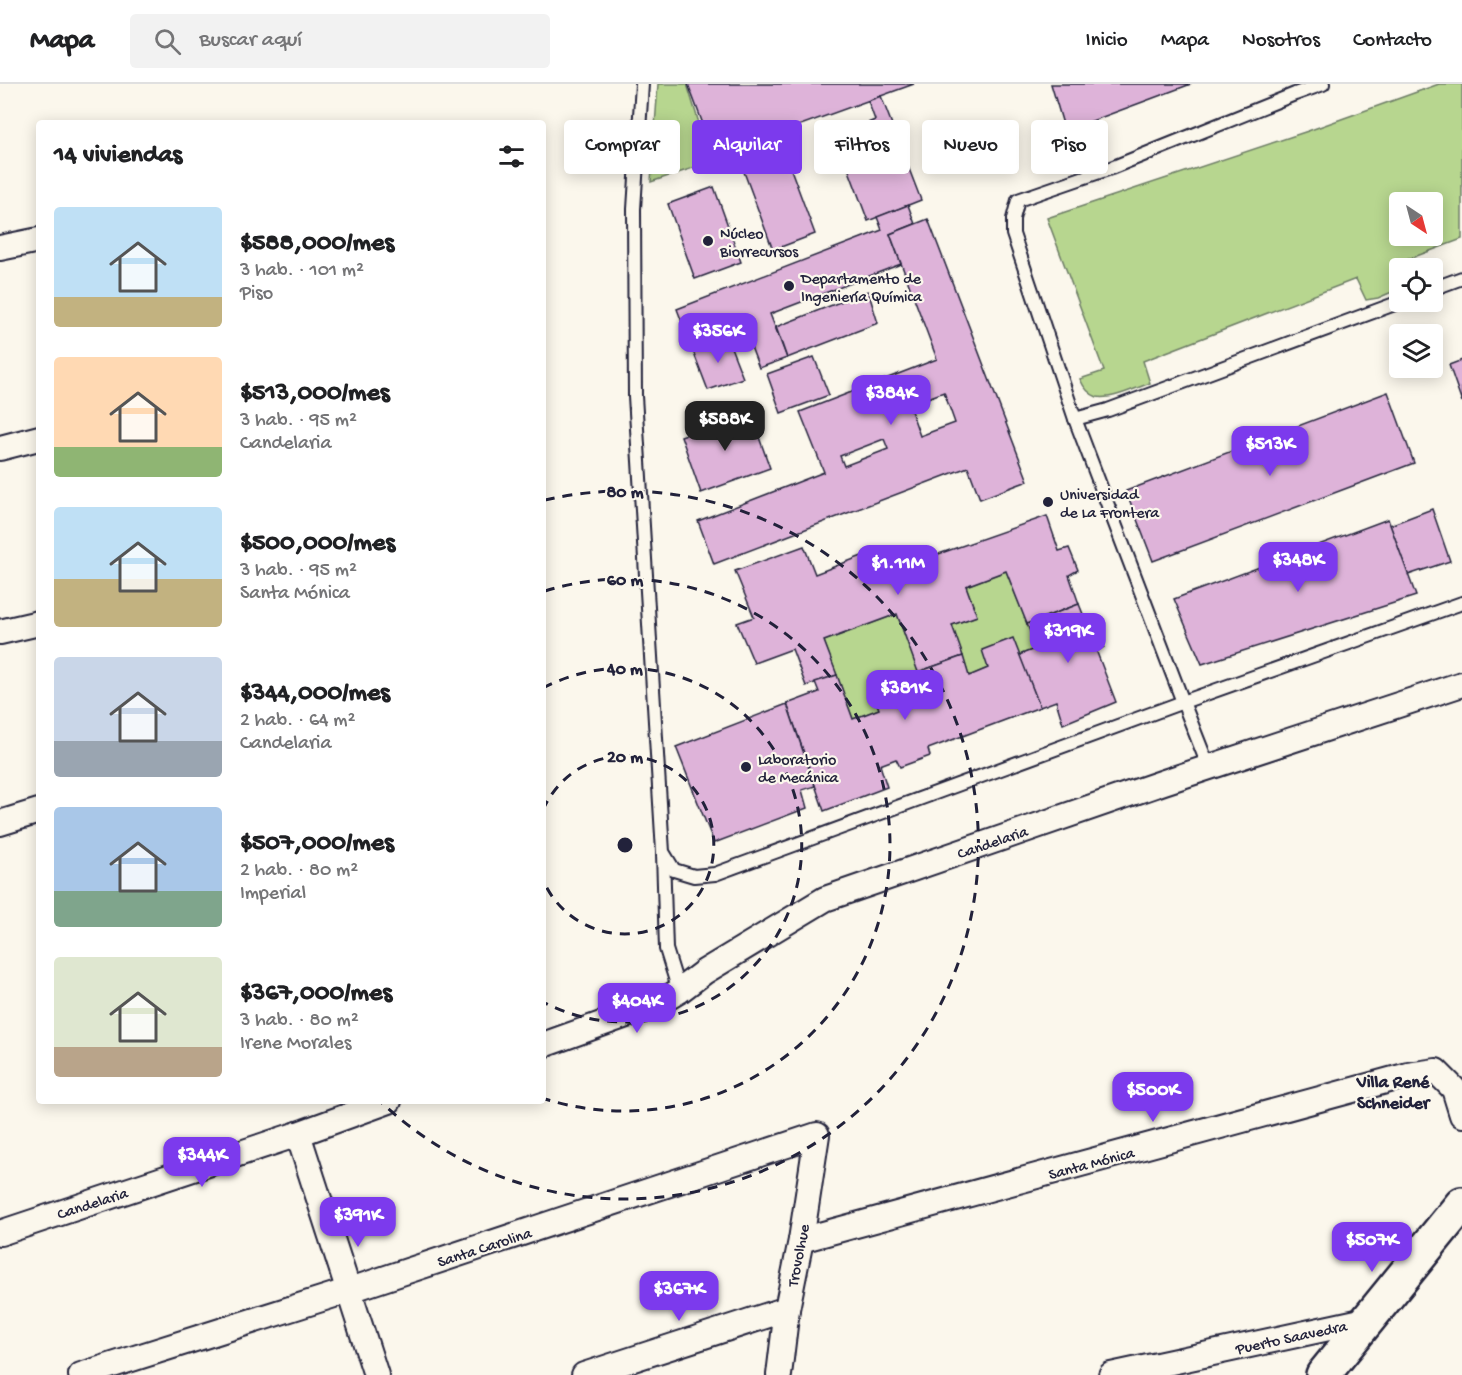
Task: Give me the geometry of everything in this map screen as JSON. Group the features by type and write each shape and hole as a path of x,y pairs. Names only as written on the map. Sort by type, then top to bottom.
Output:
{"main road":[{"path":"1323,1375 1462,1204"}],"street":[{"path":"0,248 36,241"},
{"path":"0,448 36,439"},
{"path":"0,633 36,624"},
{"name":"Candelaria","path":"546,1044 657,1004 704,972 825,899 1164,782 1462,684"},
{"path":"0,823 36,812"},
{"name":"Santa Mónica","path":"801,1240 1408,1075 1436,1071 1454,1089 1462,1115"},
{"name":"Candelaria","path":"0,1233 298,1134 381,1104"},
{"path":"298,1134 376,1375"},
{"name":"Trovolhue","path":"779,1375 787,1310 801,1240 817,1136"},
{"name":"Santa Carolina","path":"81,1375 350,1290 817,1136"},
{"path":"584,1375 787,1310"},
{"name":"Puerto Saavedra","path":"1111,1375 1366,1320"}],"lane":[{"path":"642,84 634,209 635,396 663,852 666,949 679,991"},
{"path":"1209,768 1075,419 1013,234 1013,219 1018,200 1111,168 1323,84"},
{"path":"1443,286 1462,279"},
{"path":"1075,419 1108,410 1389,306"},
{"path":"663,852 674,870 694,876 715,873 1462,603"}],"green space":[{"path":"658,84 687,84 698,120 692,120 692,168 680,172 680,120 655,120"},
{"path":"1439,84 1462,84 1462,239 1411,258 1389,258 1389,293 1378,298 1366,300 1356,279 1143,361 1150,383 1123,393 1109,397 1097,397 1089,392 1080,379 1104,371 1047,218 1308,131"},
{"path":"652,174 675,174 651,182"},
{"path":"1006,571 1037,648 969,676 952,625 977,616 966,586"},
{"path":"897,614 926,692 903,700 898,687 875,696 879,709 853,719 824,641"}],"building":[{"path":"688,84 914,84 802,125 802,120 702,120"},
{"path":"1051,84 1191,84 1094,120 1062,120"},
{"path":"881,96 890,120 875,120 868,101"},
{"path":"910,171 921,200 868,221 850,174 910,174"},
{"path":"745,174 793,174 815,234 773,250"},
{"name":"Núcleo Biorrecursos","path":"714,187 741,262 695,279 668,204"},
{"name":"Departamento de Ingeniería Química","path":"908,205 915,224 890,234 901,264 770,314 787,358 759,368 745,331 693,351 677,309 882,230 877,217"},
{"path":"928,219 1028,481 980,499 968,467 714,564 698,521 824,472 800,412 937,359 890,234","holes":["944,392 955,423 920,436 909,405","884,439 888,449 844,466 840,456"]},
{"path":"868,291 878,323 787,358 776,327"},
{"path":"727,337 743,378 708,390 693,351"},
{"path":"814,357 829,395 781,413 767,374"},
{"path":"1462,360 1462,402 1449,365"},
{"path":"1388,392 1414,463 1153,561 1126,491"},
{"path":"750,412 770,468 701,493 681,436"},
{"path":"1432,509 1450,561 1408,575 1390,525"},
{"path":"1047,516 1059,551 1069,548 1078,570 1069,575 1079,604 1027,624 1006,571 966,586 977,616 952,625 963,656 918,672 897,614 824,641 837,675 806,686 792,649 754,663 737,623 754,617 735,571 804,546 815,574 875,551 881,570 928,552 930,557"},
{"path":"1388,519 1416,596 1202,664 1174,599"},
{"path":"1079,604 1085,619 1093,616 1104,647 1096,650 1116,702 1063,724 1056,701 1040,707 1019,655 1037,648 1027,624"},
{"path":"1013,638 1040,707 928,749 930,756 900,767 896,759 880,765 887,787 824,811 787,704 819,692 815,682 837,675 853,719 879,709 874,696 898,687 903,700 926,692 918,672 963,656 969,676 988,668 982,650"},
{"name":"Laboratorio de Mecánica","path":"787,704 815,786 802,790 807,808 714,843 676,747"}],"place":[{"name":"Núcleo Biorrecursos","path":"708,241"},
{"name":"Departamento de Ingeniería Química","path":"789,286"},
{"name":"Universidad de La Frontera","path":"1048,502"},
{"name":"Laboratorio de Mecánica","path":"746,767"}],"district":[{"name":"Villa René Schneider","path":"1393,1091"}]}
